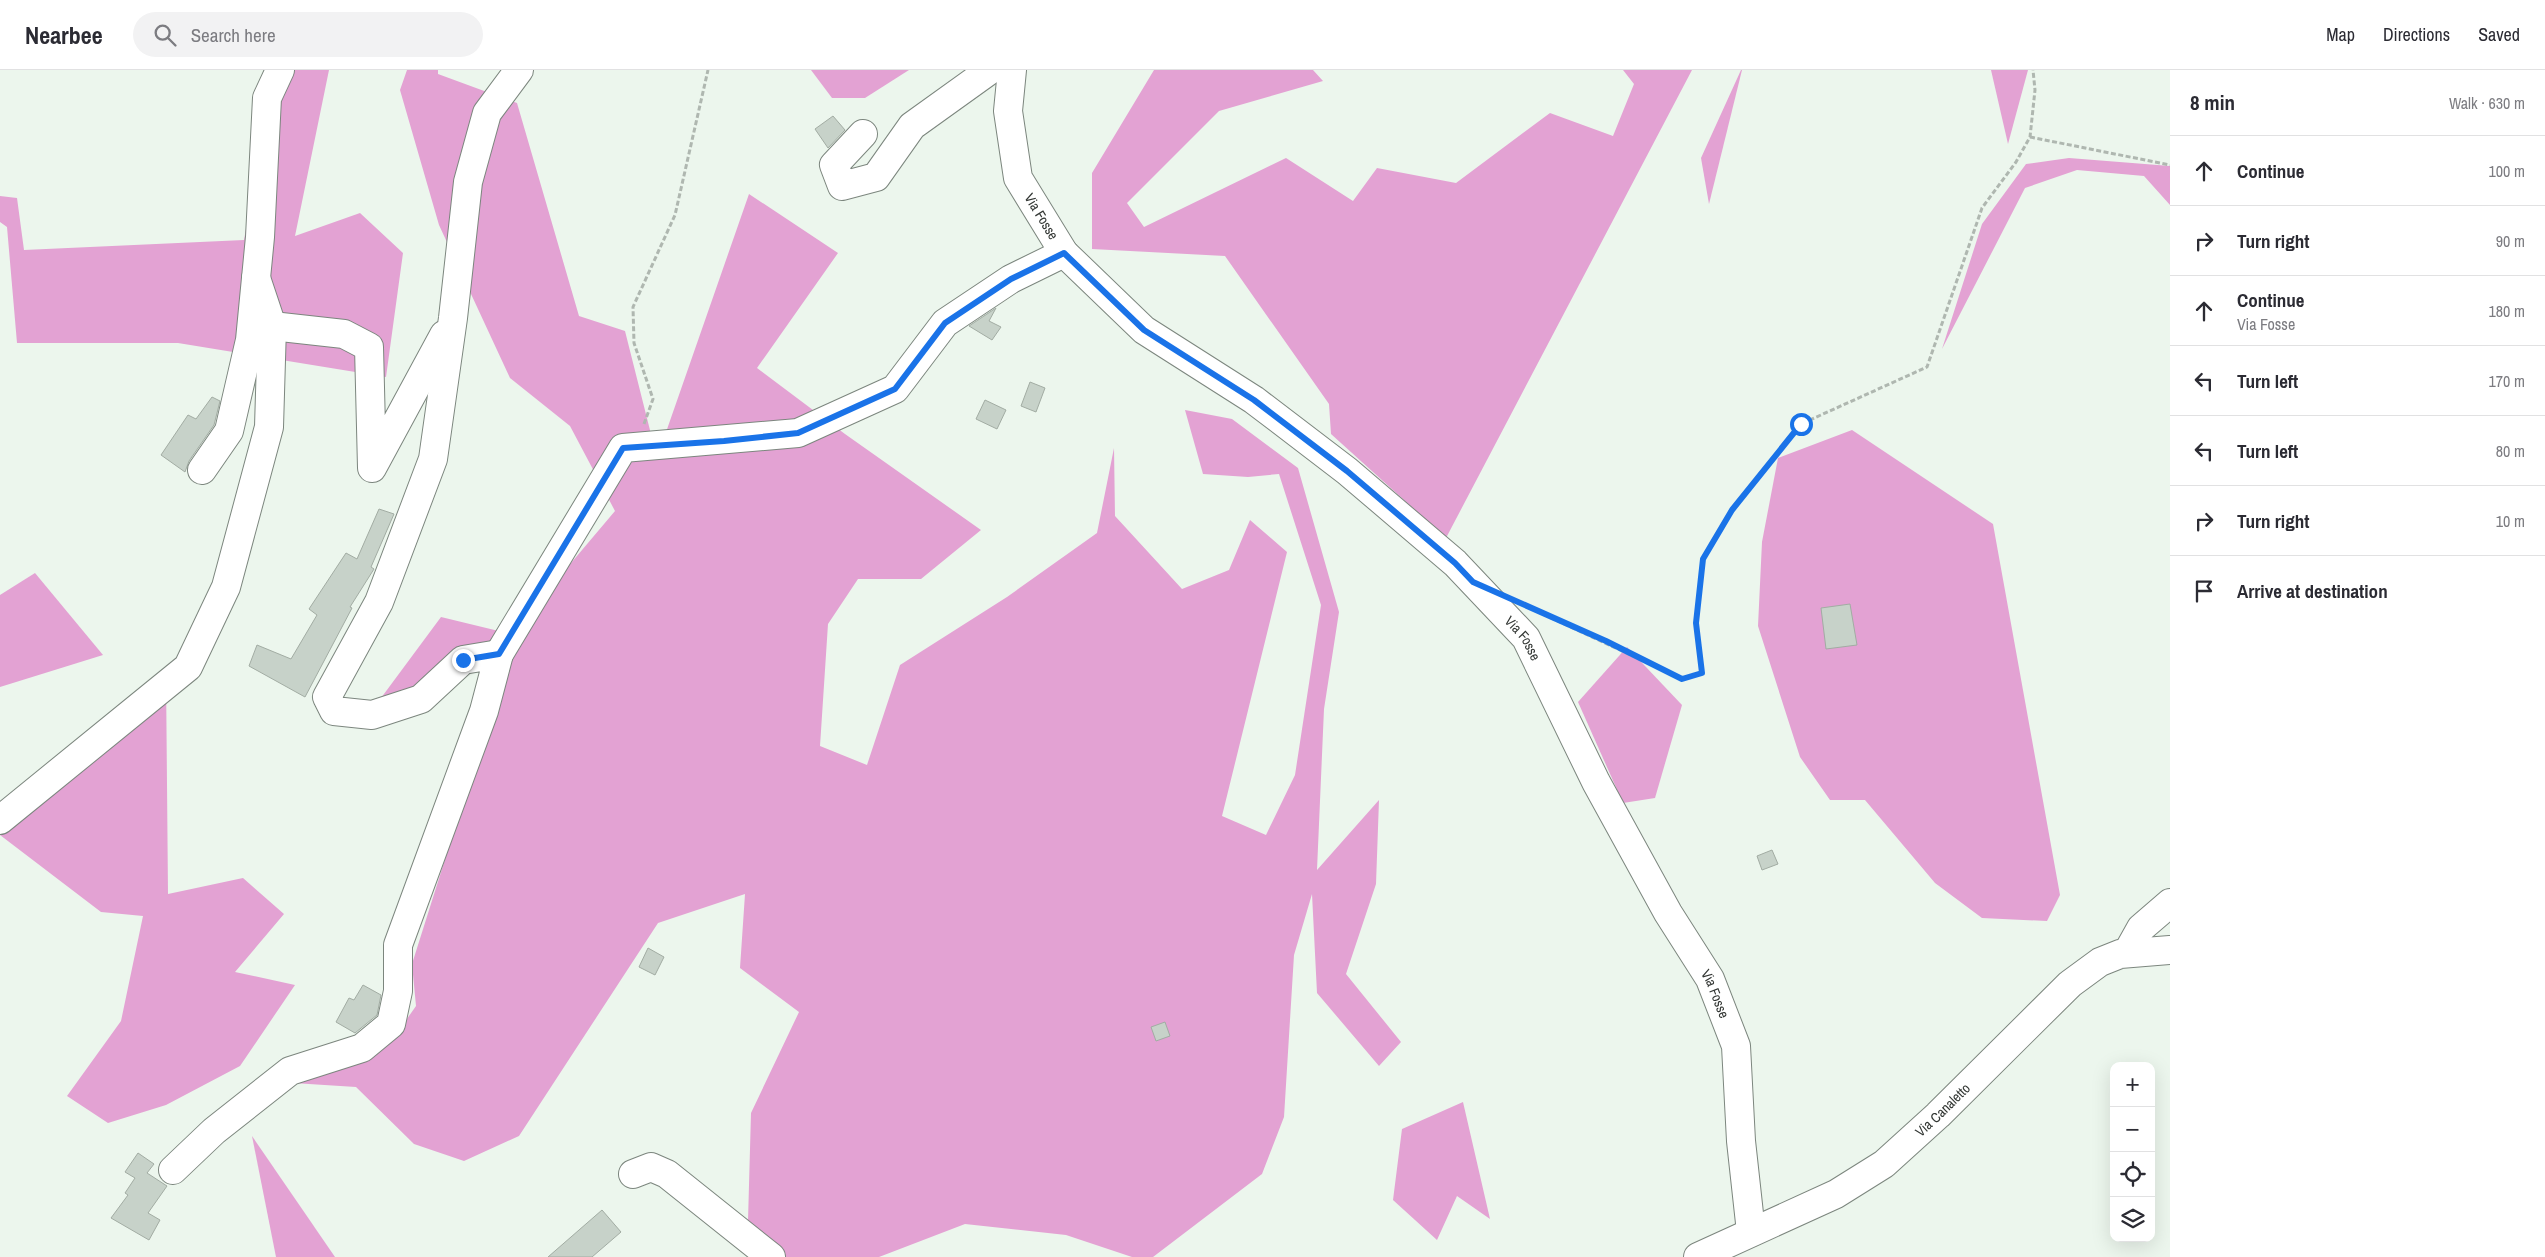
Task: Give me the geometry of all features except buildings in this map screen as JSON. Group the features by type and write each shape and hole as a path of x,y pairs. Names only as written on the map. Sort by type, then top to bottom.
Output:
{"street":[{"path":"202,470 229,430 250,340 256,278 267,98 280,70"},
{"path":"499,654 463,660 421,698 372,715 334,711 328,697 379,602 433,458 453,318 468,182 487,112 519,70"},
{"path":"863,134 834,164 842,186 876,177 912,126 990,70"},
{"name":"Via Fosse","path":"1012,70 1008,111 1018,178 1064,253 1144,330 1254,400 1347,471 1455,563 1526,638 1596,782 1668,913 1710,979 1736,1046 1741,1140 1751,1232"},
{"path":"173,1170 214,1131 290,1071 362,1048 391,1024 398,991 398,945 484,711 499,654 623,448 798,433 895,389 945,323 1011,279 1064,253"},
{"path":"0,820 188,667 226,587 269,427 272,326 256,278"},
{"path":"272,326 344,334 369,347 372,468 453,318"},
{"path":"2127,953 2141,928 2170,903"},
{"name":"Via Canaletto","path":"1698,1257 1836,1194 1884,1164 1938,1115 2070,984 2100,962 2127,953 2168,954"},
{"path":"633,1174 651,1168 667,1174 771,1257"}],"path":[{"path":"636,447 653,399 634,343 633,307 676,215 708,70"},
{"path":"1526,606 1682,679 1702,673 1696,623 1703,559 1732,510 1801,424 1927,367 1982,208 2016,162 2030,137 2035,90 2033,70"},
{"path":"2030,137 2170,165"}],"shaded area":[{"path":"295,70 329,70 295,236 360,213 403,253 386,377 178,343 17,343 7,227 0,222 0,196 17,198 24,250 244,240 264,129"},
{"path":"407,70 438,70 438,74 517,103 579,316 625,331 657,458 749,194 838,253 757,368 845,434 981,530 921,579 858,579 828,624 820,746 867,765 900,665 1007,597 1097,533 1114,448 1115,516 1182,589 1229,570 1250,520 1287,552 1222,816 1266,835 1295,775 1321,605 1279,474 1248,477 1203,474 1185,410 1232,419 1298,468 1339,612 1324,709 1317,870 1379,800 1376,884 1346,974 1401,1042 1379,1066 1317,993 1312,894 1294,955 1284,1117 1262,1174 1153,1257 1132,1257 1066,1235 965,1224 879,1257 747,1257 751,1113 799,1012 740,968 745,894 658,923 519,1136 464,1161 414,1144 356,1087 293,1083 390,1043 416,1006 412,964 507,663 381,698 441,617 511,634 615,511 570,426 510,378 439,225 400,90"},
{"path":"811,70 909,70 865,98 832,98"},
{"path":"1154,70 1313,70 1323,81 1219,111 1127,203 1144,227 1286,158 1353,201 1377,168 1456,183 1550,113 1613,136 1634,84 1623,70 1692,70 1446,538 1331,434 1329,404 1225,256 1092,249 1092,173"},
{"path":"1742,70 1709,204 1701,158"},
{"path":"1991,70 2028,70 2008,144"},
{"path":"2069,158 2170,166 2170,205 2144,176 2077,170 2025,188 1942,349 1982,224 2026,164"},
{"path":"1852,430 1993,524 2060,895 2047,921 1982,918 1935,883 1865,800 1830,800 1800,757 1758,626 1762,542 1778,458"},
{"path":"35,573 103,655 0,687 0,595"},
{"path":"1627,647 1682,705 1655,798 1623,803 1578,702"},
{"path":"166,674 168,894 243,878 284,914 235,972 295,985 240,1066 166,1105 108,1123 67,1096 121,1021 143,916 101,912 0,835 0,806"},
{"path":"1463,1102 1490,1219 1457,1196 1437,1240 1393,1200 1402,1129"},
{"path":"252,1136 335,1257 276,1257"}],"route":[{"path":"463,660 499,654 623,448 692,444 798,433 895,389 945,323 1011,279 1064,253 1144,330 1254,400 1347,471 1455,563 1473,582 1606,641 1682,679 1702,673 1696,623 1703,559 1732,510 1801,424"}]}
